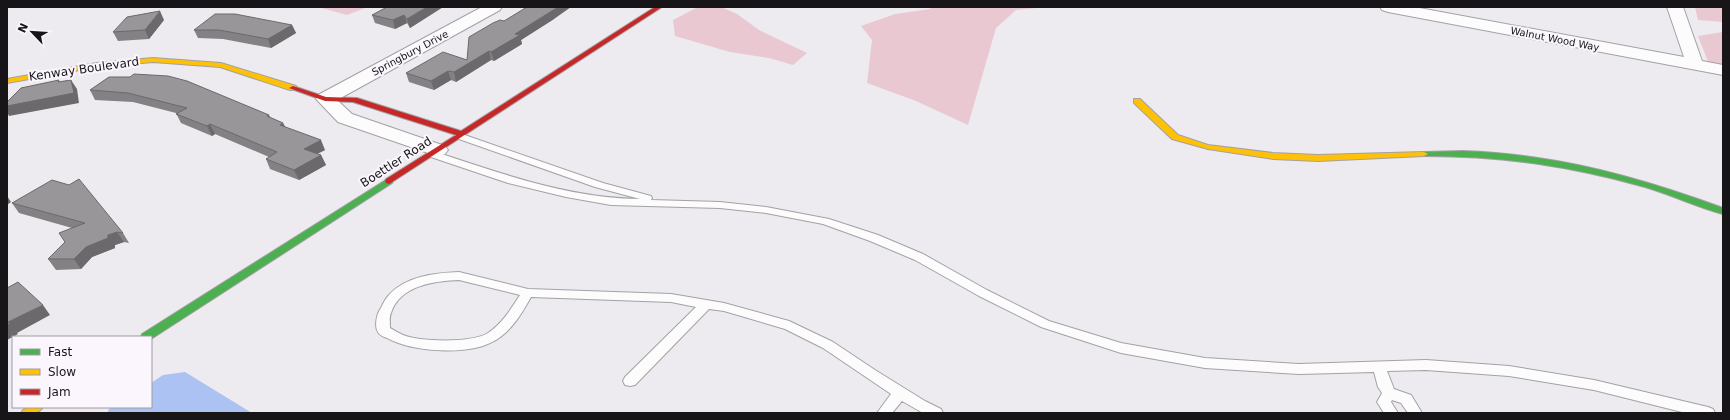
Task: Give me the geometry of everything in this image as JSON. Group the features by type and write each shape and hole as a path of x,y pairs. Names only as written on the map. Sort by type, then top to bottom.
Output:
{"street":[{"name":"Springbury Drive","path":"325,99 494,7"},
{"name":"Boettler Road","path":"148,336 659,7"},
{"name":"Walnut Wood Way","path":"1388,7 1723,70"},
{"path":"1675,7 1695,65"},
{"name":"Kenway Boulevard","path":"7,81 96,65 153,60 221,65 325,99 354,100 461,135"},
{"name":"Kenway Boulevard","path":"325,99 345,118 435,152"},
{"path":"1137,101 1174,137 1201,145 1242,152 1301,158 1347,158 1431,153 1482,154 1528,160 1593,172 1653,187 1723,211"}],"lane":[{"path":"461,135 599,185 663,202"},
{"path":"435,152 512,181 553,192 611,202 663,202 720,205 766,210 825,221 874,238 919,257 983,293 1045,324 1121,348 1205,363 1299,369 1426,365 1509,371 1594,385 1708,413"},
{"path":"528,293 506,325 488,339 463,345 430,344 400,339 383,330 384,313 393,298 410,285 435,277 459,276 528,293 671,298 724,307 789,326 828,345 900,393 936,413"},
{"path":"630,380 706,304"},
{"path":"1379,366 1385,387 1389,393 1406,399 1415,413"},
{"path":"884,413 900,393"},
{"path":"1389,393 1384,402 1391,413"}],"shaded area":[{"path":"318,7 368,7 347,15"},
{"path":"698,7 721,7 737,14 759,30 807,53 793,65 769,58 730,52 675,36 673,20"},
{"path":"931,7 1046,7 1016,10 996,28 968,125 916,101 867,83 872,40 861,26 895,14 930,9"},
{"path":"1695,7 1723,7 1723,22 1698,20"},
{"path":"1723,32 1723,66 1709,64 1698,36"}],"water":[{"path":"185,372 252,413 107,413 110,408 152,408 152,382 163,375"}],"building":[{"path":"387,7 427,7 407,19 404,15 393,20 372,15"},
{"path":"527,7 558,7 515,34 520,35 491,52 489,51 454,72 448,71 431,81 406,73 443,52 467,60 469,37 493,23 500,20 504,21"},
{"path":"160,11 145,30 113,32 127,17"},
{"path":"215,14 235,14 292,25 268,39 219,30 194,30"},
{"path":"134,74 168,76 187,81 269,115 267,116 283,123 280,125 321,140 304,149 321,155 294,170 266,159 277,152 210,124 207,126 176,114 187,108 128,93 90,90 109,77 130,77"},
{"path":"59,80 58,82 71,80 74,93 7,106 7,102 21,88"},
{"path":"79,179 123,233 117,232 108,235 108,238 86,247 74,259 48,259 65,242 59,233 85,223 12,203 52,180 69,185"},
{"path":"18,282 43,305 8,322 10,324 7,325 7,288"}],"traffic: fast":[{"path":"1424,154 1501,156 1539,160 1576,167 1651,186 1723,211"},
{"path":"148,336 389,181"}],"traffic: slow":[{"path":"7,81 97,65 153,60 221,65 293,88"},
{"path":"1137,101 1175,137 1208,147 1273,156 1318,158 1424,154"},
{"path":"27,413 35,408"}],"traffic: jam":[{"path":"389,181 659,7"},
{"path":"293,88 325,99 354,100 462,134"}]}
